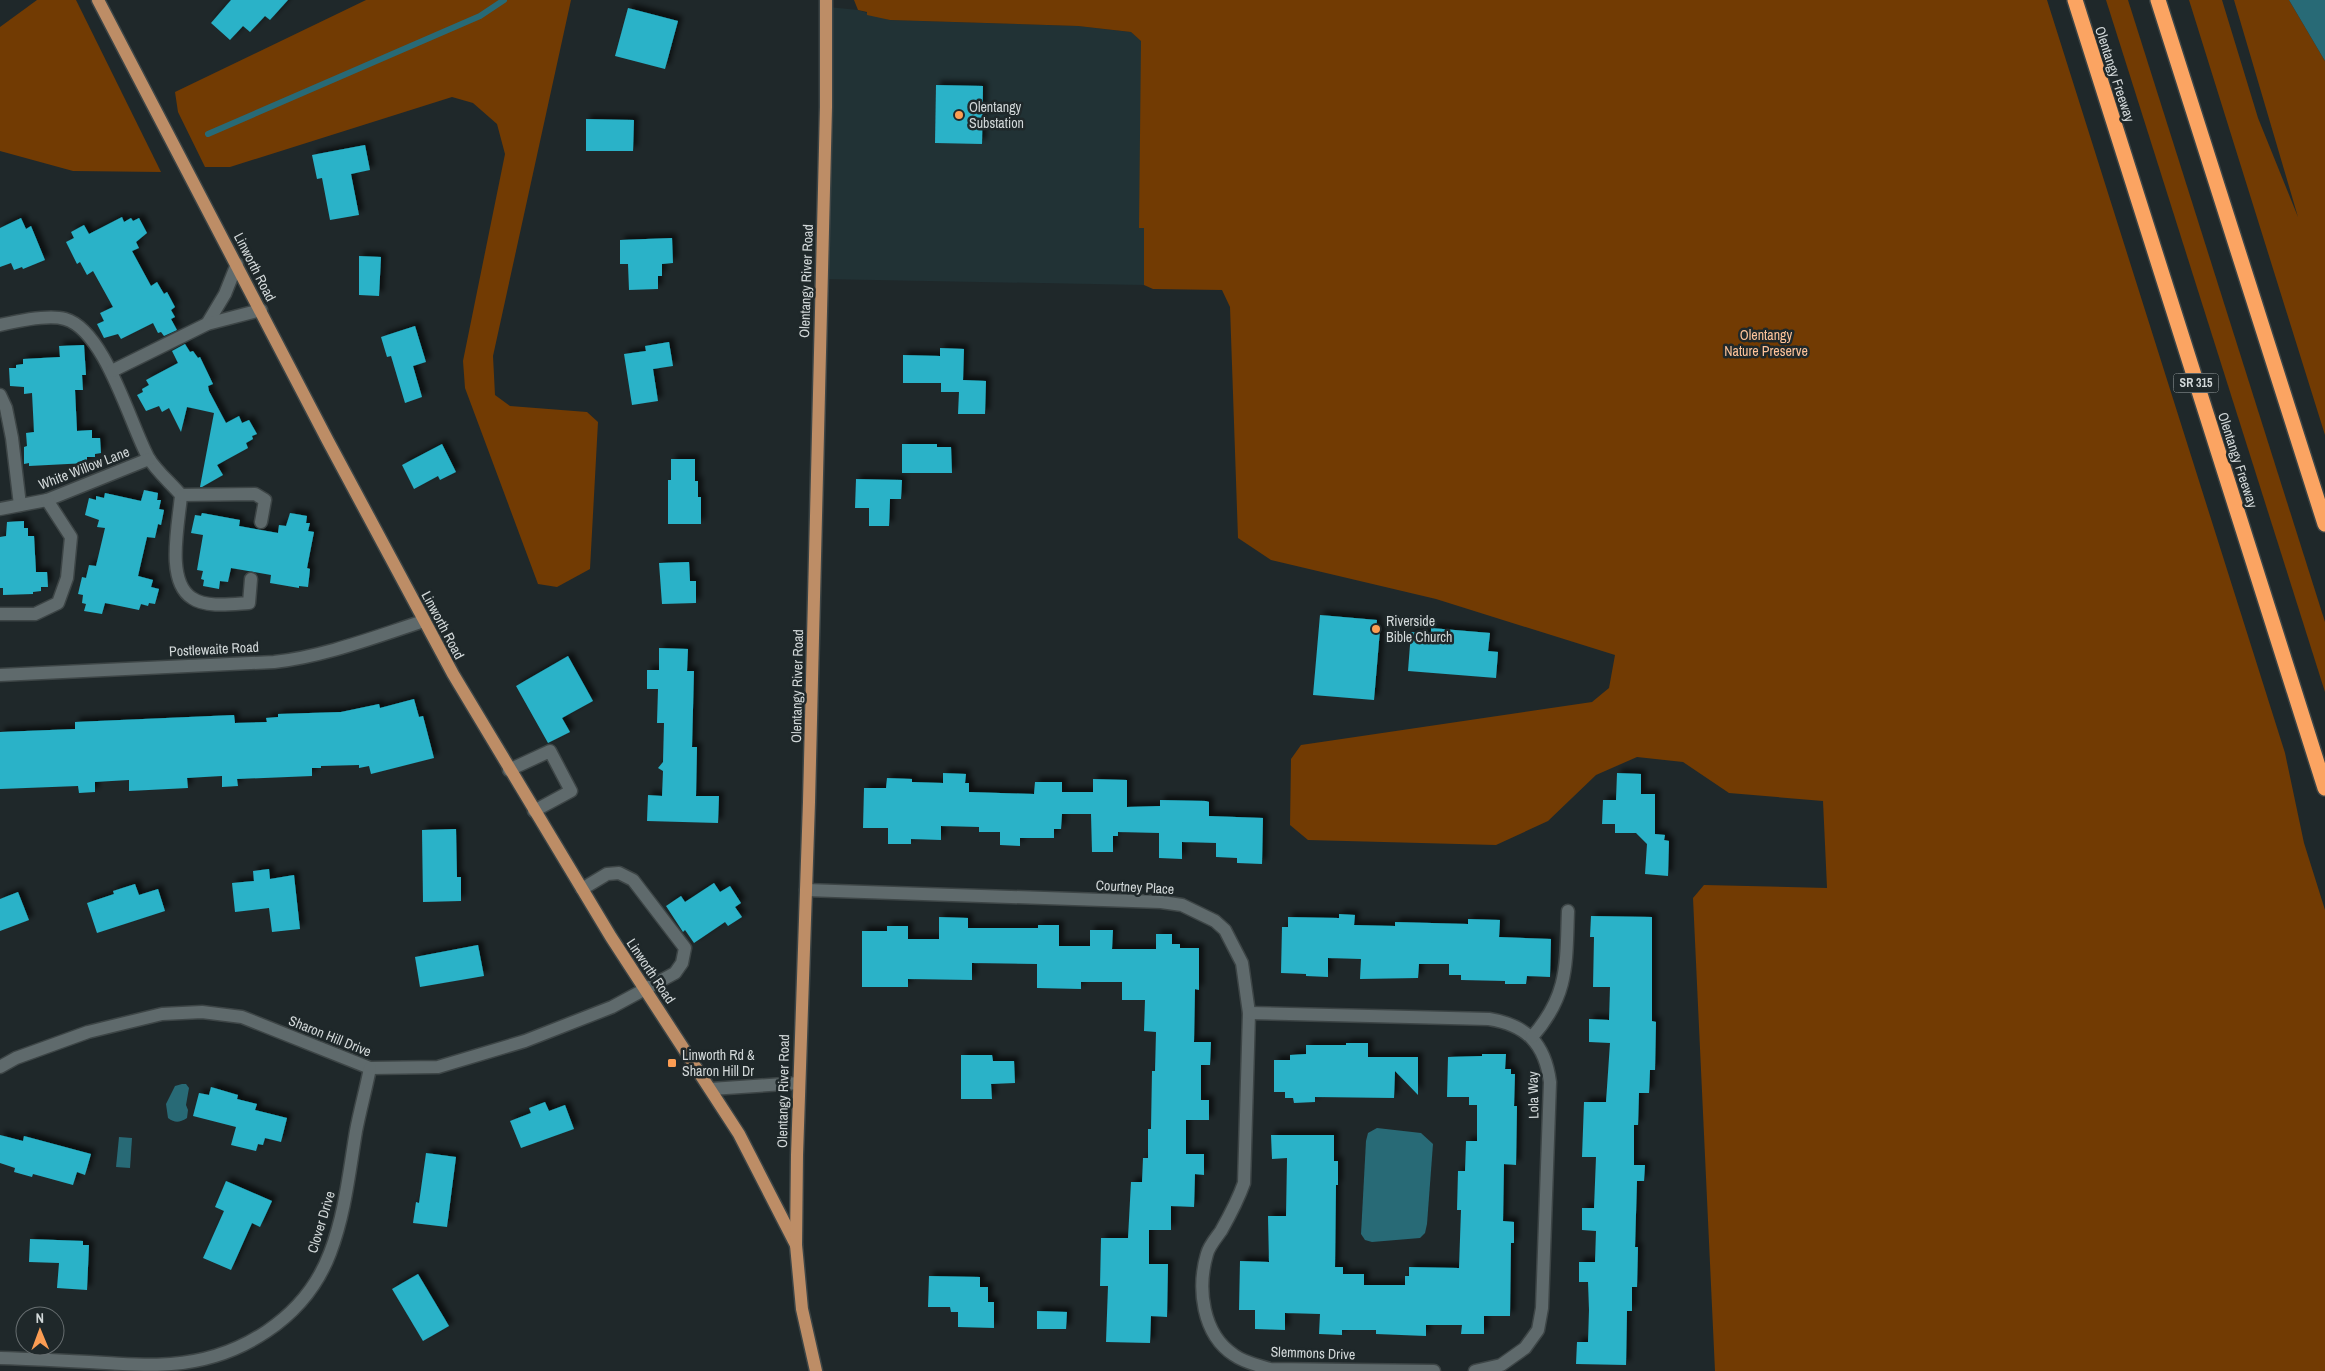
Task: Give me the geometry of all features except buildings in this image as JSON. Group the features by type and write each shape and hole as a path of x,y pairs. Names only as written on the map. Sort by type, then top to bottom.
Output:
{"highway":[{"name":"Olentangy Freeway","path":"2075,0 2325,788"},
{"path":"2158,0 2325,524"}],"main road":[{"name":"Linworth Road","path":"98,0 424,621 534,811 645,989 739,1134 796,1245"},
{"name":"Olentangy River Road","path":"816,1371 802,1309 796,1245 826,107 826,0"}],"street":[{"path":"207,324 225,294 237,264"},
{"path":"112,371 207,324 261,310"},
{"path":"0,325 54,318 66,319 76,325 93,342 112,371 149,459 181,495 176,563 179,584 192,599 222,606 249,603 251,579"},
{"path":"0,394 6,408 10,430 20,505"},
{"name":"White Willow Lane","path":"0,509 47,500 149,459"},
{"path":"181,495 255,494 265,500 261,522"},
{"path":"0,614 35,614 58,603 68,578 71,537 47,500"},
{"name":"Postlewaite Road","path":"0,674 274,662 303,658 336,650 424,621"},
{"path":"509,770 550,751 571,791 534,811"},
{"name":"Sharon Hill Drive","path":"0,1067 16,1058 88,1032 162,1014 202,1012 242,1017 370,1068 438,1066 525,1041 612,1007 675,972 682,963 685,948 633,880 619,873 607,874 582,889"},
{"name":"Courtney Place","path":"806,890 1161,902 1182,905 1215,921 1225,930 1234,944 1242,963 1249,1013 1244,1183 1239,1199 1207,1253 1202,1286 1209,1325"},
{"path":"1249,1013 1489,1019 1504,1022 1532,1037 1547,1019 1562,989 1566,967 1568,911"},
{"name":"Lola Way","path":"1475,1371 1501,1365 1525,1348 1538,1330 1542,1308 1550,1082 1548,1066 1542,1051 1532,1037"},
{"name":"Clover Drive","path":"0,1358 172,1364 222,1353 252,1341 278,1324 306,1296 330,1255 344,1208 356,1130 370,1068"},
{"path":"711,1089 799,1083"},
{"name":"Slemmons Drive","path":"1209,1325 1233,1355 1270,1369 1434,1371"}],"shaded area":[{"path":"828,7 858,10 890,20 1078,26 1131,32 1146,45 1144,285 823,279"}],"green space":[{"path":"37,0 76,0 161,172 73,171 0,151 0,27"},
{"path":"366,0 571,0 493,356 495,395 510,406 587,412 598,422 590,569 557,587 538,584 465,388 463,361 505,154 497,124 473,103 452,97 230,167 205,167 178,112 175,92"},
{"name":"Olentangy Nature Preserve","path":"854,0 2047,0 2285,753 2304,843 2325,910 2325,1371 1715,1371 1693,898 1704,885 1827,888 1823,801 1729,793 1683,762 1637,757 1596,775 1548,821 1496,845 1308,840 1290,825 1291,759 1301,745 1592,702 1609,688 1615,655 1436,599 1271,560 1238,538 1230,307 1222,290 1153,289 1144,285 1144,228 1139,228 1141,41 1131,32 1078,26 890,20 867,15 867,12 858,10"},
{"path":"2106,0 2128,0 2325,622 2325,692"},
{"path":"2189,0 2222,0 2258,118 2298,217 2234,0 2289,0 2325,61 2325,435"}],"water":[{"path":"2289,0 2325,0 2325,61"},
{"path":"186,1084 189,1088 186,1105 188,1110 187,1118 175,1122 168,1118 166,1104 175,1086"},
{"path":"1377,1128 1421,1133 1433,1144 1427,1224 1425,1233 1420,1238 1372,1242 1365,1240 1361,1234 1366,1141 1368,1133"},
{"path":"119,1137 132,1138 130,1168 116,1167"}],"waterway":[{"path":"208,134 480,16 504,0"}],"place":[{"name":"Olentangy Substation","path":"959,115"},
{"name":"Riverside Bible Church","path":"1376,629"},
{"name":"Linworth Rd & Sharon Hill Dr","path":"672,1063"}]}
